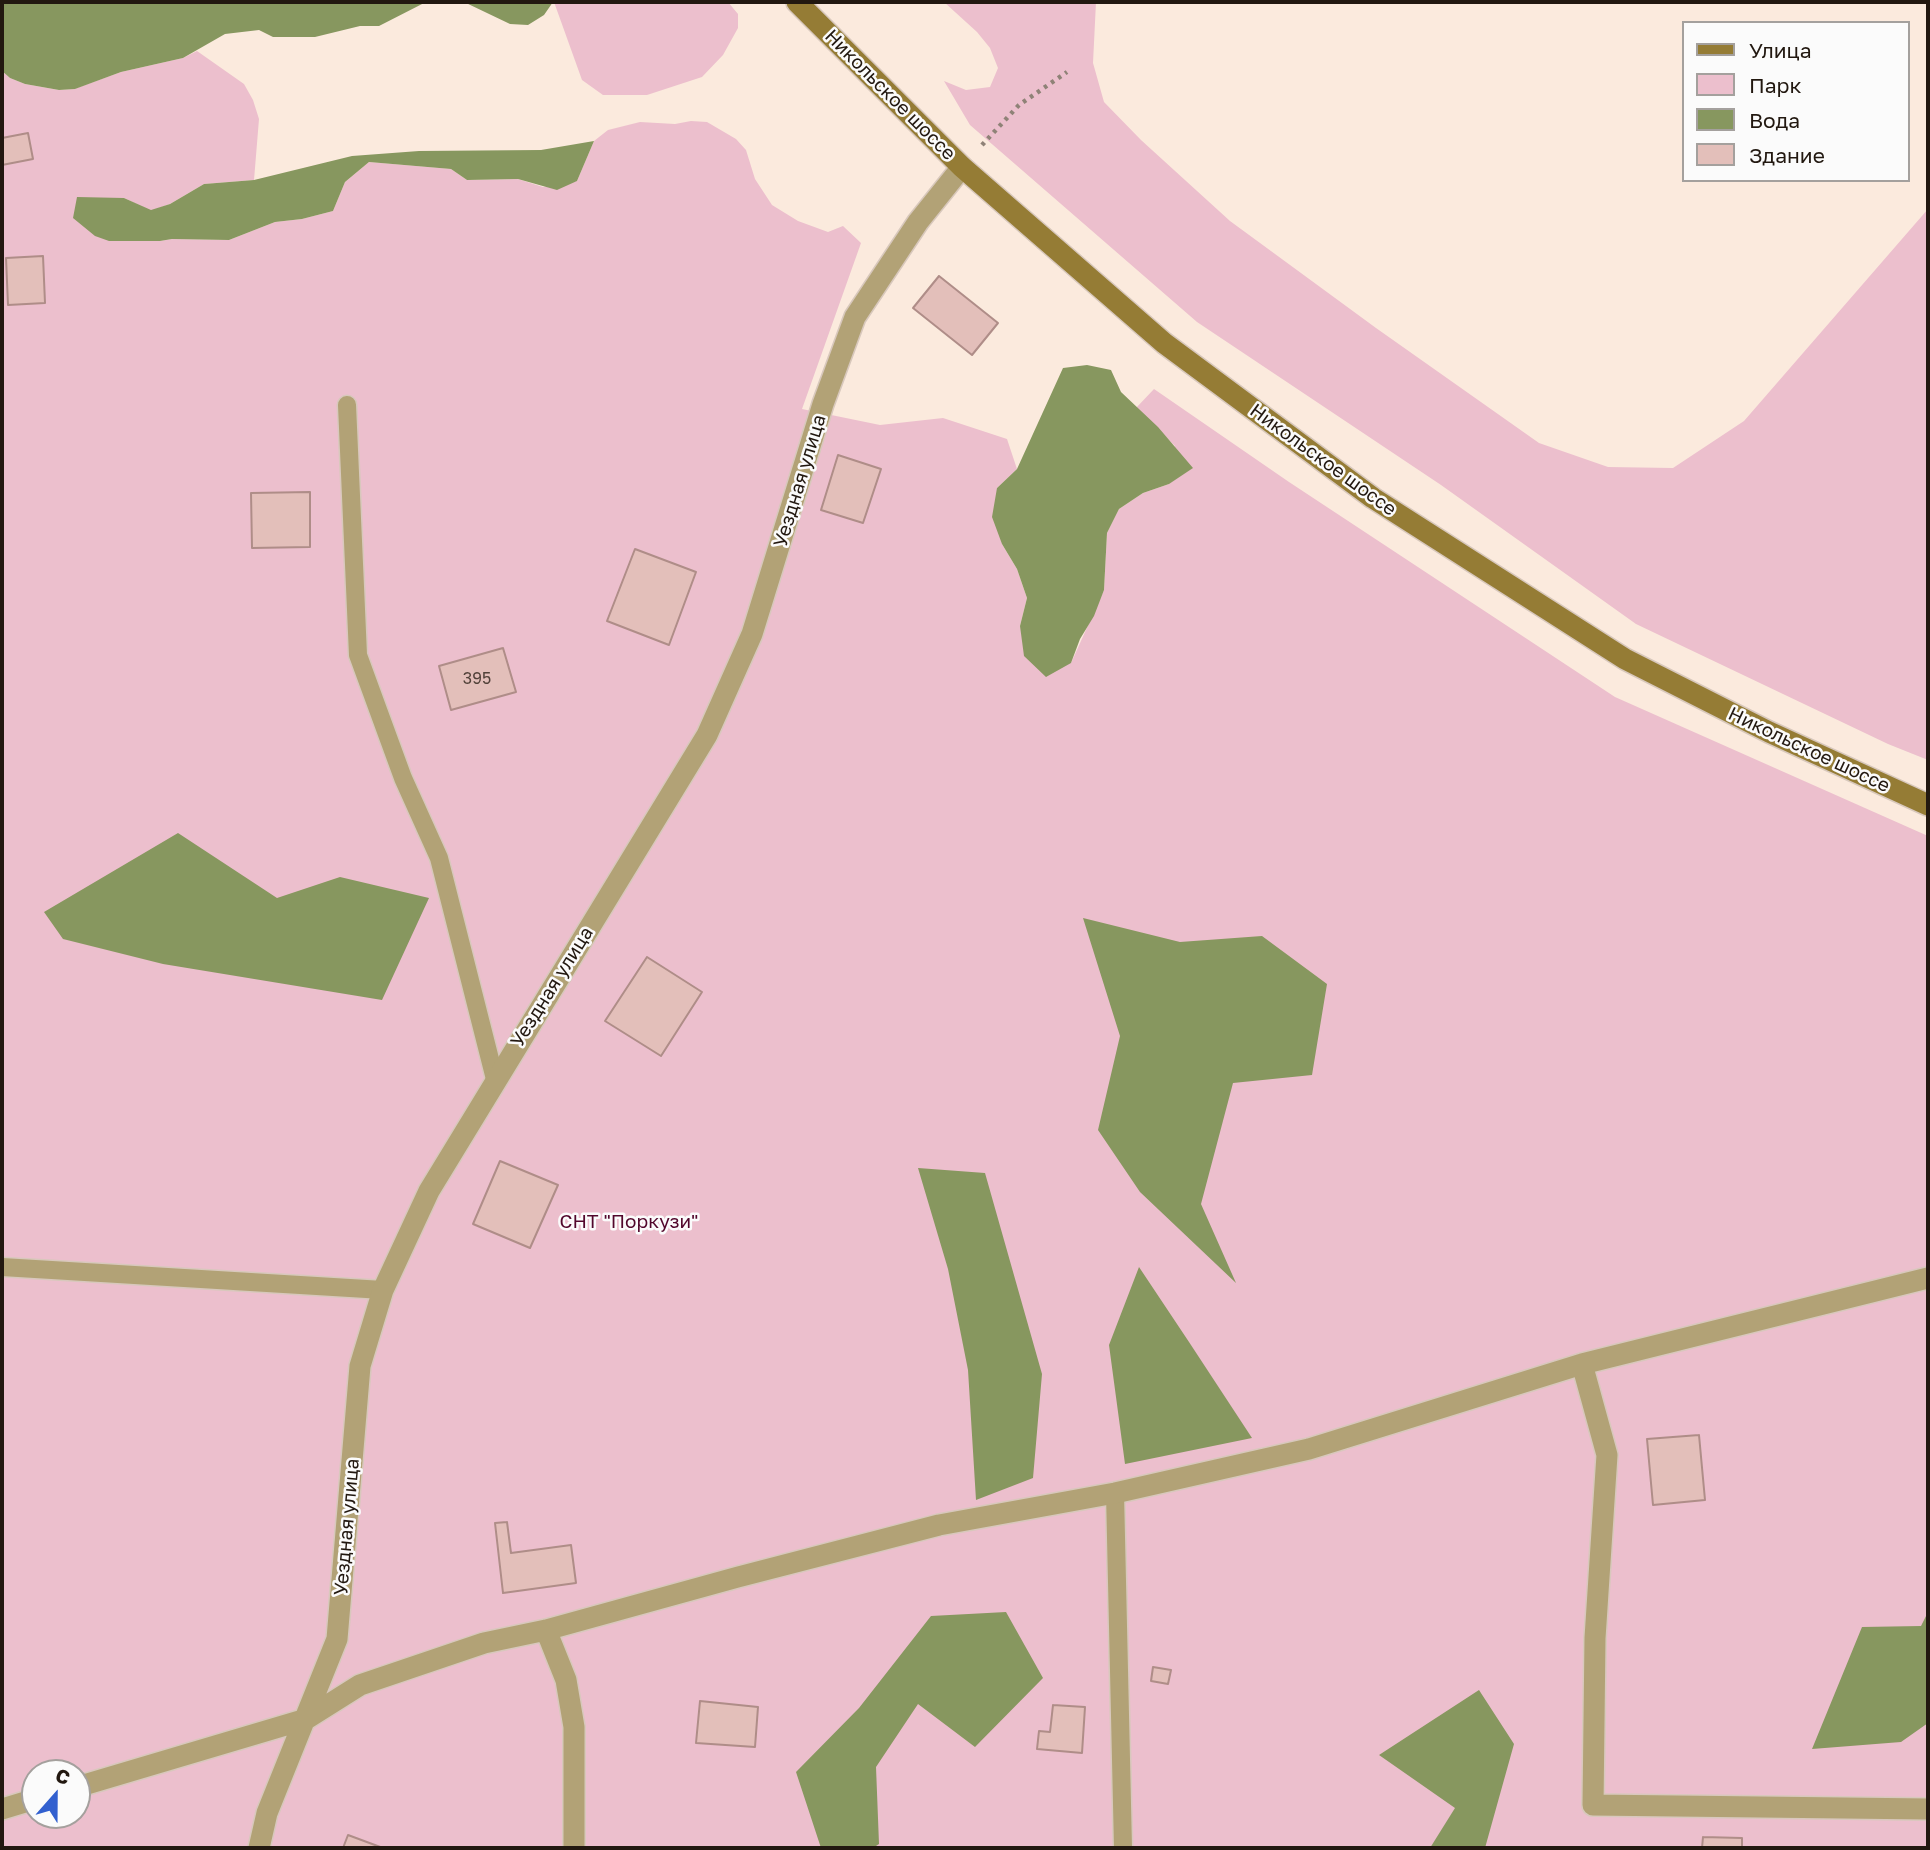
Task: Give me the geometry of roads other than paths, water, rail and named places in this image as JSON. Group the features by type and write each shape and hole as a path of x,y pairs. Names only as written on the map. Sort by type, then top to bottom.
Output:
{"main road":[{"name":"Никольское шоссе","path":"797,2 962,167 1164,343 1373,498 1625,659 1736,716 1928,805"}],"street":[{"name":"Уездная улица","path":"259,1848 267,1813 337,1639 360,1366 383,1290 429,1191 707,735 752,634 823,404 855,317 918,222 962,167"},
{"path":"91,1783 306,1719 360,1685 484,1643 546,1630 939,1525 1115,1493 1309,1449 1582,1364 1928,1278"},
{"path":"1582,1364 1607,1455 1595,1638 1593,1805 1928,1809"},
{"path":"546,1630 566,1681 574,1727 574,1848"},
{"path":"2,1809 21,1804"}],"lane":[{"path":"347,405 358,654 403,778 439,858 495,1079"},
{"path":"2,1267 383,1290"},
{"path":"1115,1493 1123,1848"}],"water":[{"path":"5,2 426,2 379,26 360,26 315,37 273,37 259,30 225,34 183,58 121,72 75,89 59,90 25,84 10,78 2,71 2,7"},
{"path":"464,2 553,2 544,15 528,25 510,24"},
{"path":"594,141 577,181 557,190 518,179 467,180 451,169 369,162 345,182 333,211 275,222 229,240 109,241 95,236 73,218 77,197 124,198 151,210 170,204 204,184 254,180 352,156 419,151 541,150"},
{"path":"1087,365 1111,370 1121,392 1158,427 1193,468 1169,484 1143,493 1119,509 1107,533 1104,590 1094,616 1080,639 1071,663 1046,677 1024,656 1020,626 1027,598 1017,569 1002,544 992,517 997,488 1017,469 1063,368"},
{"path":"178,833 277,898 340,877 429,898 382,1000 163,964 63,939 44,912"},
{"path":"1083,918 1180,942 1262,936 1327,984 1312,1075 1233,1083 1201,1204 1236,1283 1140,1192 1098,1130 1120,1036"},
{"path":"918,1168 985,1173 1042,1374 1033,1478 976,1500 968,1370 948,1269"},
{"path":"1139,1267 1252,1438 1125,1464 1109,1345"},
{"path":"1006,1612 1043,1678 975,1747 918,1704 876,1767 879,1844 873,1848 821,1848 796,1772 859,1708 931,1616"},
{"path":"1928,1612 1928,1723 1901,1742 1812,1749 1862,1627 1921,1626"},
{"path":"1479,1690 1514,1744 1485,1848 1430,1848 1455,1808 1379,1755"}],"park label":[{"name":"СНТ \"Поркузи\"","path":"629,1222"}]}
